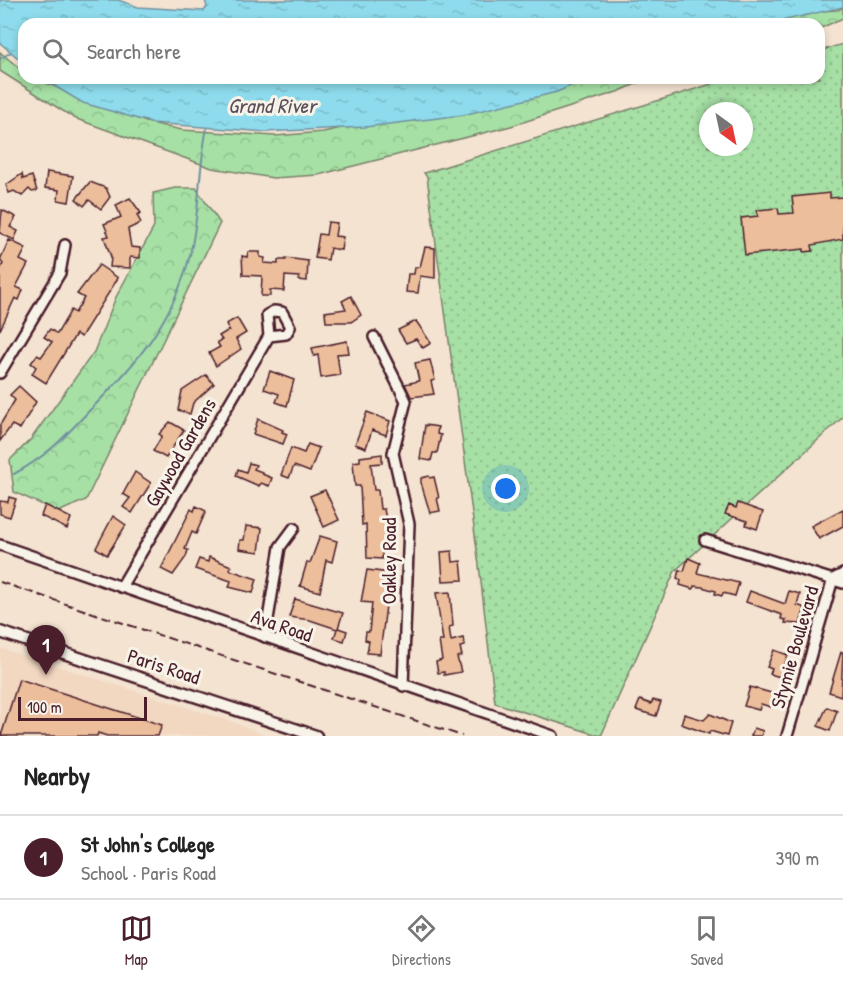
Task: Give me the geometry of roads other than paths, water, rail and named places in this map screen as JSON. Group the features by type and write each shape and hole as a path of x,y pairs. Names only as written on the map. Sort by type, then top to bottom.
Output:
{"main road":[{"name":"Paris Road","path":"0,632 316,736"}],"street":[{"path":"0,373 60,273 64,245"},
{"name":"Gaywood Gardens","path":"121,587 269,336"},
{"name":"Oakley Road","path":"374,337 406,401 393,453 410,524 403,686"},
{"path":"265,637 280,547 294,528"},
{"path":"705,540 843,583"},
{"name":"Ava Road","path":"0,545 553,736"},
{"name":"Stymie Boulevard","path":"787,736 833,579 843,574"}],"water":[{"path":"0,0 118,0 138,7 204,11 207,7 205,0 843,0 843,7 794,18 18,18 18,58 0,43"},
{"name":"Grand River","path":"51,84 575,84 557,92 463,115 365,127 265,132 152,123 83,103"}],"waterway":[{"path":"0,59 11,52"},
{"path":"14,474 46,453 72,428 138,358 163,321 183,279 190,255 207,128"}],"railway":[{"path":"0,582 462,736"}],"place":[{"name":"St John's College","path":"46,675"}]}
